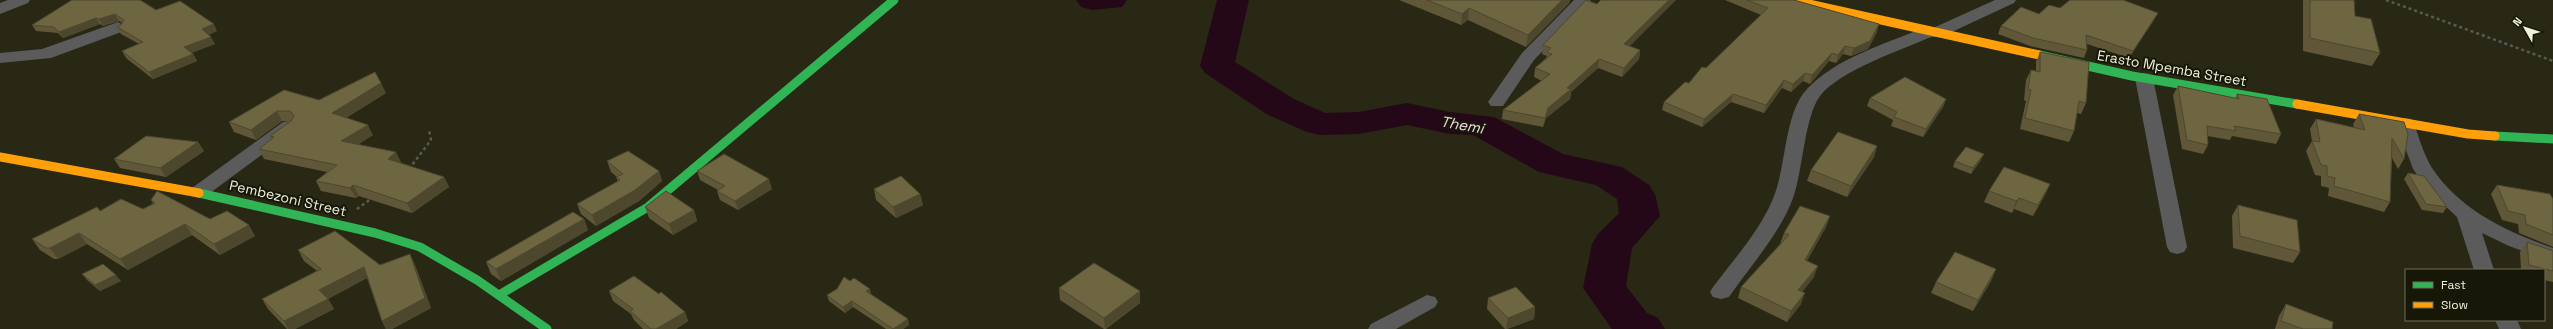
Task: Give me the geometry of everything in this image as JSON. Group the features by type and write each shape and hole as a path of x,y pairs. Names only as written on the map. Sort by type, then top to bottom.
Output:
{"street":[{"path":"0,9 22,0"},
{"path":"500,295 648,207 894,0"},
{"path":"1496,102 1528,56 1583,0"},
{"name":"Erasto Mpemba Street","path":"1791,0 1831,5 1932,32 2144,78 2468,134 2553,139"},
{"path":"1721,292 1782,201 1794,162 1802,120 1813,94 1837,75 2004,1"},
{"path":"0,58 45,54 118,27"},
{"path":"2144,78 2177,247"},
{"path":"2405,123 2422,168 2438,189 2465,212 2495,233 2553,255"},
{"path":"199,192 289,126"},
{"name":"Pembezoni Street","path":"0,157 123,176 199,192 335,224 398,241 433,253 500,295 547,329"},
{"path":"2465,212 2484,269"},
{"path":"1380,329 1427,302"}],"path":[{"path":"2386,0 2553,62"},
{"path":"407,172 431,140 429,130"},
{"path":"335,224 377,195"}],"building":[{"path":"72,0 140,0 156,10 180,1 214,24 202,29 211,37 184,47 193,54 149,72 122,51 143,42 117,27 121,25 124,20 115,14 99,19 96,18 59,32 54,27 32,25"},
{"path":"1427,0 1562,0 1528,35 1469,8 1462,14"},
{"path":"1586,0 1597,4 1601,0 1669,0 1624,44 1640,50 1624,68 1599,59 1567,88 1571,89 1548,108 1545,118 1503,110 1550,74 1535,68 1552,54 1547,52 1551,48 1543,45"},
{"path":"1747,0 1794,0 1879,24 1870,41 1854,48 1845,46 1838,55 1832,53 1812,75 1805,73 1793,84 1784,80 1766,105 1733,94 1704,119 1664,102 1685,82 1689,83 1702,67 1706,68 1768,8"},
{"path":"2070,0 2123,0 2158,13 2133,51 2086,35 2087,50 2033,38 2001,26 2021,7 2039,14 2049,5 2060,8"},
{"path":"2310,0 2354,0 2355,16 2371,19 2380,53 2310,38"},
{"path":"2040,52 2089,62 2086,103 2079,101 2074,131 2025,118 2031,90 2028,89 2031,70 2040,72"},
{"path":"375,72 381,83 332,113 368,125 341,141 396,152 388,159 444,177 407,203 353,185 350,188 316,181 337,165 259,149 274,137 270,136 291,121 294,116 290,111 277,111 251,130 229,122 284,90 319,100"},
{"path":"1905,77 1946,99 1926,129 1894,117 1897,112 1870,98"},
{"path":"2178,86 2239,99 2237,94 2267,99 2281,134 2234,126 2236,131 2207,126 2208,145 2187,140"},
{"path":"2359,114 2404,122 2408,134 2404,159 2392,138 2390,202 2334,186 2335,178 2327,176 2327,166 2321,165 2312,141 2320,142 2316,119 2365,130"},
{"path":"1838,132 1877,146 1851,186 1811,170"},
{"path":"146,136 198,142 160,168 114,159"},
{"path":"1966,147 1984,154 1973,168 1955,161"},
{"path":"628,151 659,171 635,190 592,215 577,204 620,180 616,177 623,174 607,161"},
{"path":"724,154 769,179 735,201 717,191 725,186 697,171"},
{"path":"2004,167 2050,184 2038,205 2019,198 2016,201 1989,191"},
{"path":"2408,173 2424,176 2447,207 2426,204"},
{"path":"901,176 920,194 893,207 874,189"},
{"path":"2497,185 2550,194 2553,199 2553,235 2526,224 2525,215 2508,211"},
{"path":"157,191 210,219 227,211 249,225 214,244 185,224 120,259 79,233 50,248 46,248 32,239 97,207 100,211 121,199 143,209 155,203 151,200"},
{"path":"666,191 694,210 669,224 645,207"},
{"path":"2238,205 2297,220 2300,252 2240,236"},
{"path":"1800,206 1830,216 1805,260 1818,266 1798,290 1805,293 1791,311 1741,287 1789,235 1784,233"},
{"path":"573,212 584,219 496,269 486,262"},
{"path":"335,231 380,265 410,254 425,298 382,321 364,267 319,290 328,299 284,321 262,299 321,269 298,250"},
{"path":"2527,242 2553,251 2553,271 2529,265"},
{"path":"1955,252 1996,269 1978,300 1936,282"},
{"path":"1094,263 1140,291 1104,318 1059,288"},
{"path":"103,264 116,275 95,285 82,274"},
{"path":"634,276 659,294 661,292 685,312 656,329 651,329 630,311 633,309 609,291"},
{"path":"844,277 850,281 854,278 870,289 866,291 908,319 893,329 852,301 843,307 827,295 837,289"},
{"path":"1516,287 1535,307 1508,318 1488,298"},
{"path":"2286,304 2333,322 2332,329 2303,329 2281,321"}],"waterway":[{"name":"Themi","path":"1092,0 1111,0"},
{"name":"Themi","path":"1233,0 1217,66 1281,107 1320,124 1359,123 1407,114 1450,123 1481,125 1552,164 1608,175 1635,194 1640,216 1612,244 1604,288 1632,324 1643,329"}],"traffic: fast":[{"path":"499,295 648,207 894,0"},
{"path":"2039,55 2132,76 2297,104"},
{"path":"2495,136 2553,139"},
{"path":"199,193 375,233 420,247 477,280 547,329"}],"traffic: slow":[{"path":"1791,0 2039,55"},
{"path":"2297,104 2468,134 2495,136"},
{"path":"0,157 199,193"}]}
